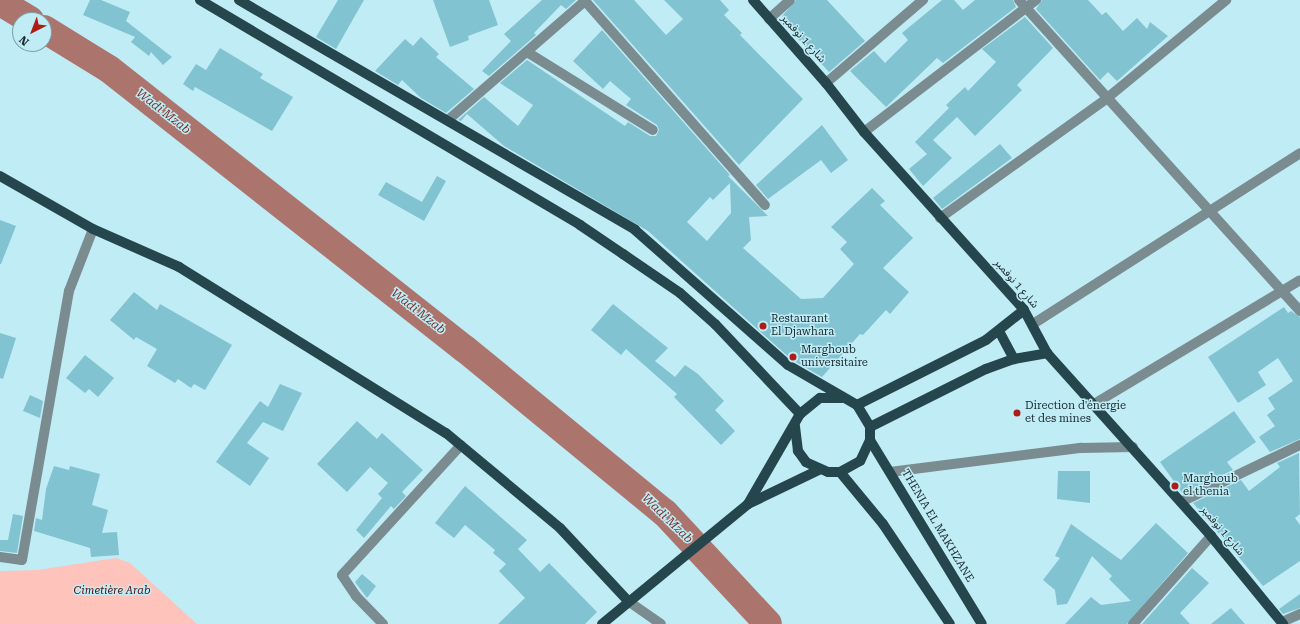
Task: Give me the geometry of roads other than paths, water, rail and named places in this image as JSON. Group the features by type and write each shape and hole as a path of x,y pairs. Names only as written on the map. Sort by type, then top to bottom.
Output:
{"main road":[{"path":"200,0 580,225 680,293 716,324 800,414"},
{"path":"239,0 448,120 635,230 788,365 857,405 870,427 870,440 860,461 840,472 820,470 806,462 798,451 795,426"},
{"name":"شارع 1 نوفمبر","path":"753,0 826,83 864,132 1024,310 1033,324 1047,353 1133,447 1211,536 1283,623"},
{"path":"0,176 93,229 178,267 446,432 560,528 632,597"},
{"path":"857,405 999,331 1024,310"},
{"path":"999,331 1014,360"},
{"path":"870,427 986,370 1014,360 1047,353"},
{"path":"748,504 795,426 800,414 820,398 846,399"},
{"name":"THENIA EL MAKHZANE","path":"870,440 982,624"},
{"path":"602,624 632,597 738,511 748,504 820,470"},
{"path":"840,472 883,524 950,624"}],"street":[{"path":"769,19 790,0"},
{"path":"826,83 923,0"},
{"path":"1019,0 1279,291 1300,311"},
{"path":"864,132 1036,0"},
{"path":"940,218 1106,99 1226,0"},
{"path":"448,120 585,1 765,205"},
{"path":"527,52 653,130"},
{"path":"1033,324 1209,213 1300,153"},
{"path":"0,557 22,560 69,292 93,229"},
{"path":"1094,404 1279,291 1300,280"},
{"path":"383,624 356,596 342,575 461,445"},
{"path":"1181,502 1300,445"},
{"path":"890,472 1081,448 1133,447"},
{"path":"1133,624 1211,536"},
{"path":"632,597 661,624"},
{"path":"1283,623 1300,614"}],"waterway":[{"name":"Wadi Mzab","path":"0,2 17,12"},
{"name":"Wadi Mzab","path":"52,34 109,69 465,349 665,513 768,624"}],"place":[{"name":"Restaurant El Djawhara","path":"763,326"},
{"name":"Marghoub universitaire","path":"793,357"},
{"name":"Direction d'énergie et des mines","path":"1017,413"},
{"name":"Marghoub el thenia","path":"1175,486"}],"park label":[{"name":"Cimetière Arab","path":"112,591"}]}
